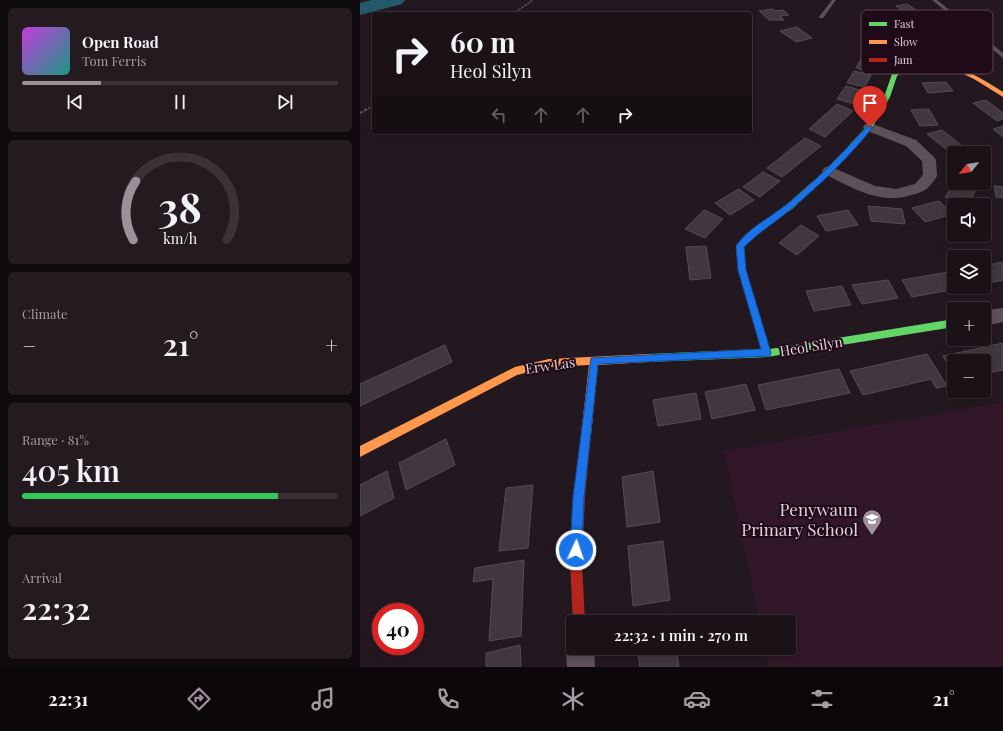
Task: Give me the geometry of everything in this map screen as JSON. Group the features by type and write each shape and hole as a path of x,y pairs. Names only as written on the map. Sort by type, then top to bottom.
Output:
{"street":[{"path":"767,353 742,270 740,246 758,229 789,207 829,172 870,127 887,97 895,74"},
{"path":"970,74 979,78 1003,95"},
{"path":"829,172 872,191 896,194 920,188 930,176 928,160 910,143 870,127"},
{"path":"991,317 1003,315"},
{"name":"Heol Silyn","path":"594,360 767,353 947,324"},
{"name":"Erw Las","path":"360,452 515,371 550,363 594,360 579,497 576,563 579,615"},
{"path":"580,655 581,667"}],"lane":[{"path":"821,17 834,0"},
{"path":"934,0 946,10"},
{"path":"993,48 1003,56"}],"path":[{"path":"516,12 533,0"},
{"path":"360,113 372,106"}],"shaded area":[{"name":"Penywaun Primary School","path":"1003,403 1003,667 769,667 766,655 796,655 796,615 759,615 724,451"}],"building":[{"path":"907,4 916,10 902,10 896,6"},
{"path":"772,9 775,11 783,10 789,15 780,16 784,20 769,20 759,11"},
{"path":"797,27 812,38 796,42 780,31"},
{"path":"861,58 861,69 856,68"},
{"path":"854,71 861,73 861,74 871,75 865,87 847,83"},
{"path":"946,82 953,91 928,93 922,83"},
{"path":"846,86 863,91 854,104 837,99"},
{"path":"986,100 1003,113 1003,119 997,121 973,103"},
{"path":"837,104 853,111 825,137 809,129"},
{"path":"929,109 938,125 920,126 911,110"},
{"path":"1003,126 1003,137 993,129"},
{"path":"942,130 962,146 947,146 947,150 927,134"},
{"path":"805,138 821,146 782,177 767,168"},
{"path":"763,172 780,181 760,197 743,187"},
{"path":"994,186 1003,187 1003,198 996,197"},
{"path":"739,189 754,200 730,215 715,203"},
{"path":"950,190 976,190 971,198 945,197"},
{"path":"939,201 947,208 947,216 925,222 912,208"},
{"path":"868,206 902,209 905,224 871,221"},
{"path":"704,210 723,219 705,238 685,229"},
{"path":"848,210 858,225 826,231 817,216"},
{"path":"801,225 819,236 797,255 779,243"},
{"path":"706,246 711,278 690,280 686,247"},
{"path":"1003,262 1003,280 991,283 991,265"},
{"path":"947,272 947,291 912,297 902,280"},
{"path":"888,280 898,298 862,304 852,285"},
{"path":"842,286 851,305 814,311 806,291"},
{"path":"1003,343 1003,370 991,373 991,354 952,354 991,346"},
{"path":"445,345 452,362 360,406 360,384"},
{"path":"927,354 947,386 936,388 931,379 863,395 850,371"},
{"path":"947,355 947,363 943,356"},
{"path":"839,369 850,393 766,410 758,385"},
{"path":"746,384 755,410 712,419 705,392"},
{"path":"696,393 701,419 658,426 653,400"},
{"path":"446,439 455,465 406,490 399,463"},
{"path":"387,471 394,498 360,516 360,485"},
{"path":"653,471 660,522 627,527 622,477"},
{"path":"533,485 528,548 499,551 506,488"},
{"path":"663,541 670,600 633,606 628,546"},
{"path":"524,560 521,636 489,641 493,579 473,582 475,568"},
{"path":"520,645 521,667 486,667 486,653"},
{"path":"638,655 677,655 679,667 640,667"}],"waterway":[{"path":"360,9 395,0"}],"traffic: fast":[{"path":"767,353 742,270 740,246 758,229 789,207 829,171 870,127 887,97 895,74"},
{"path":"649,358 767,353 947,324"}],"traffic: slow":[{"path":"969,74 1003,95"},
{"path":"360,452 515,371 549,363 649,358"},
{"path":"586,435 594,360"}],"traffic: jam":[{"path":"579,615 576,563 579,497 586,435"}],"place":[{"name":"Penywaun Primary School","path":"872,536"}],"route":[{"path":"576,550 579,497 594,360 767,353 742,270 740,246 758,229 789,207 829,172 870,127"}]}
